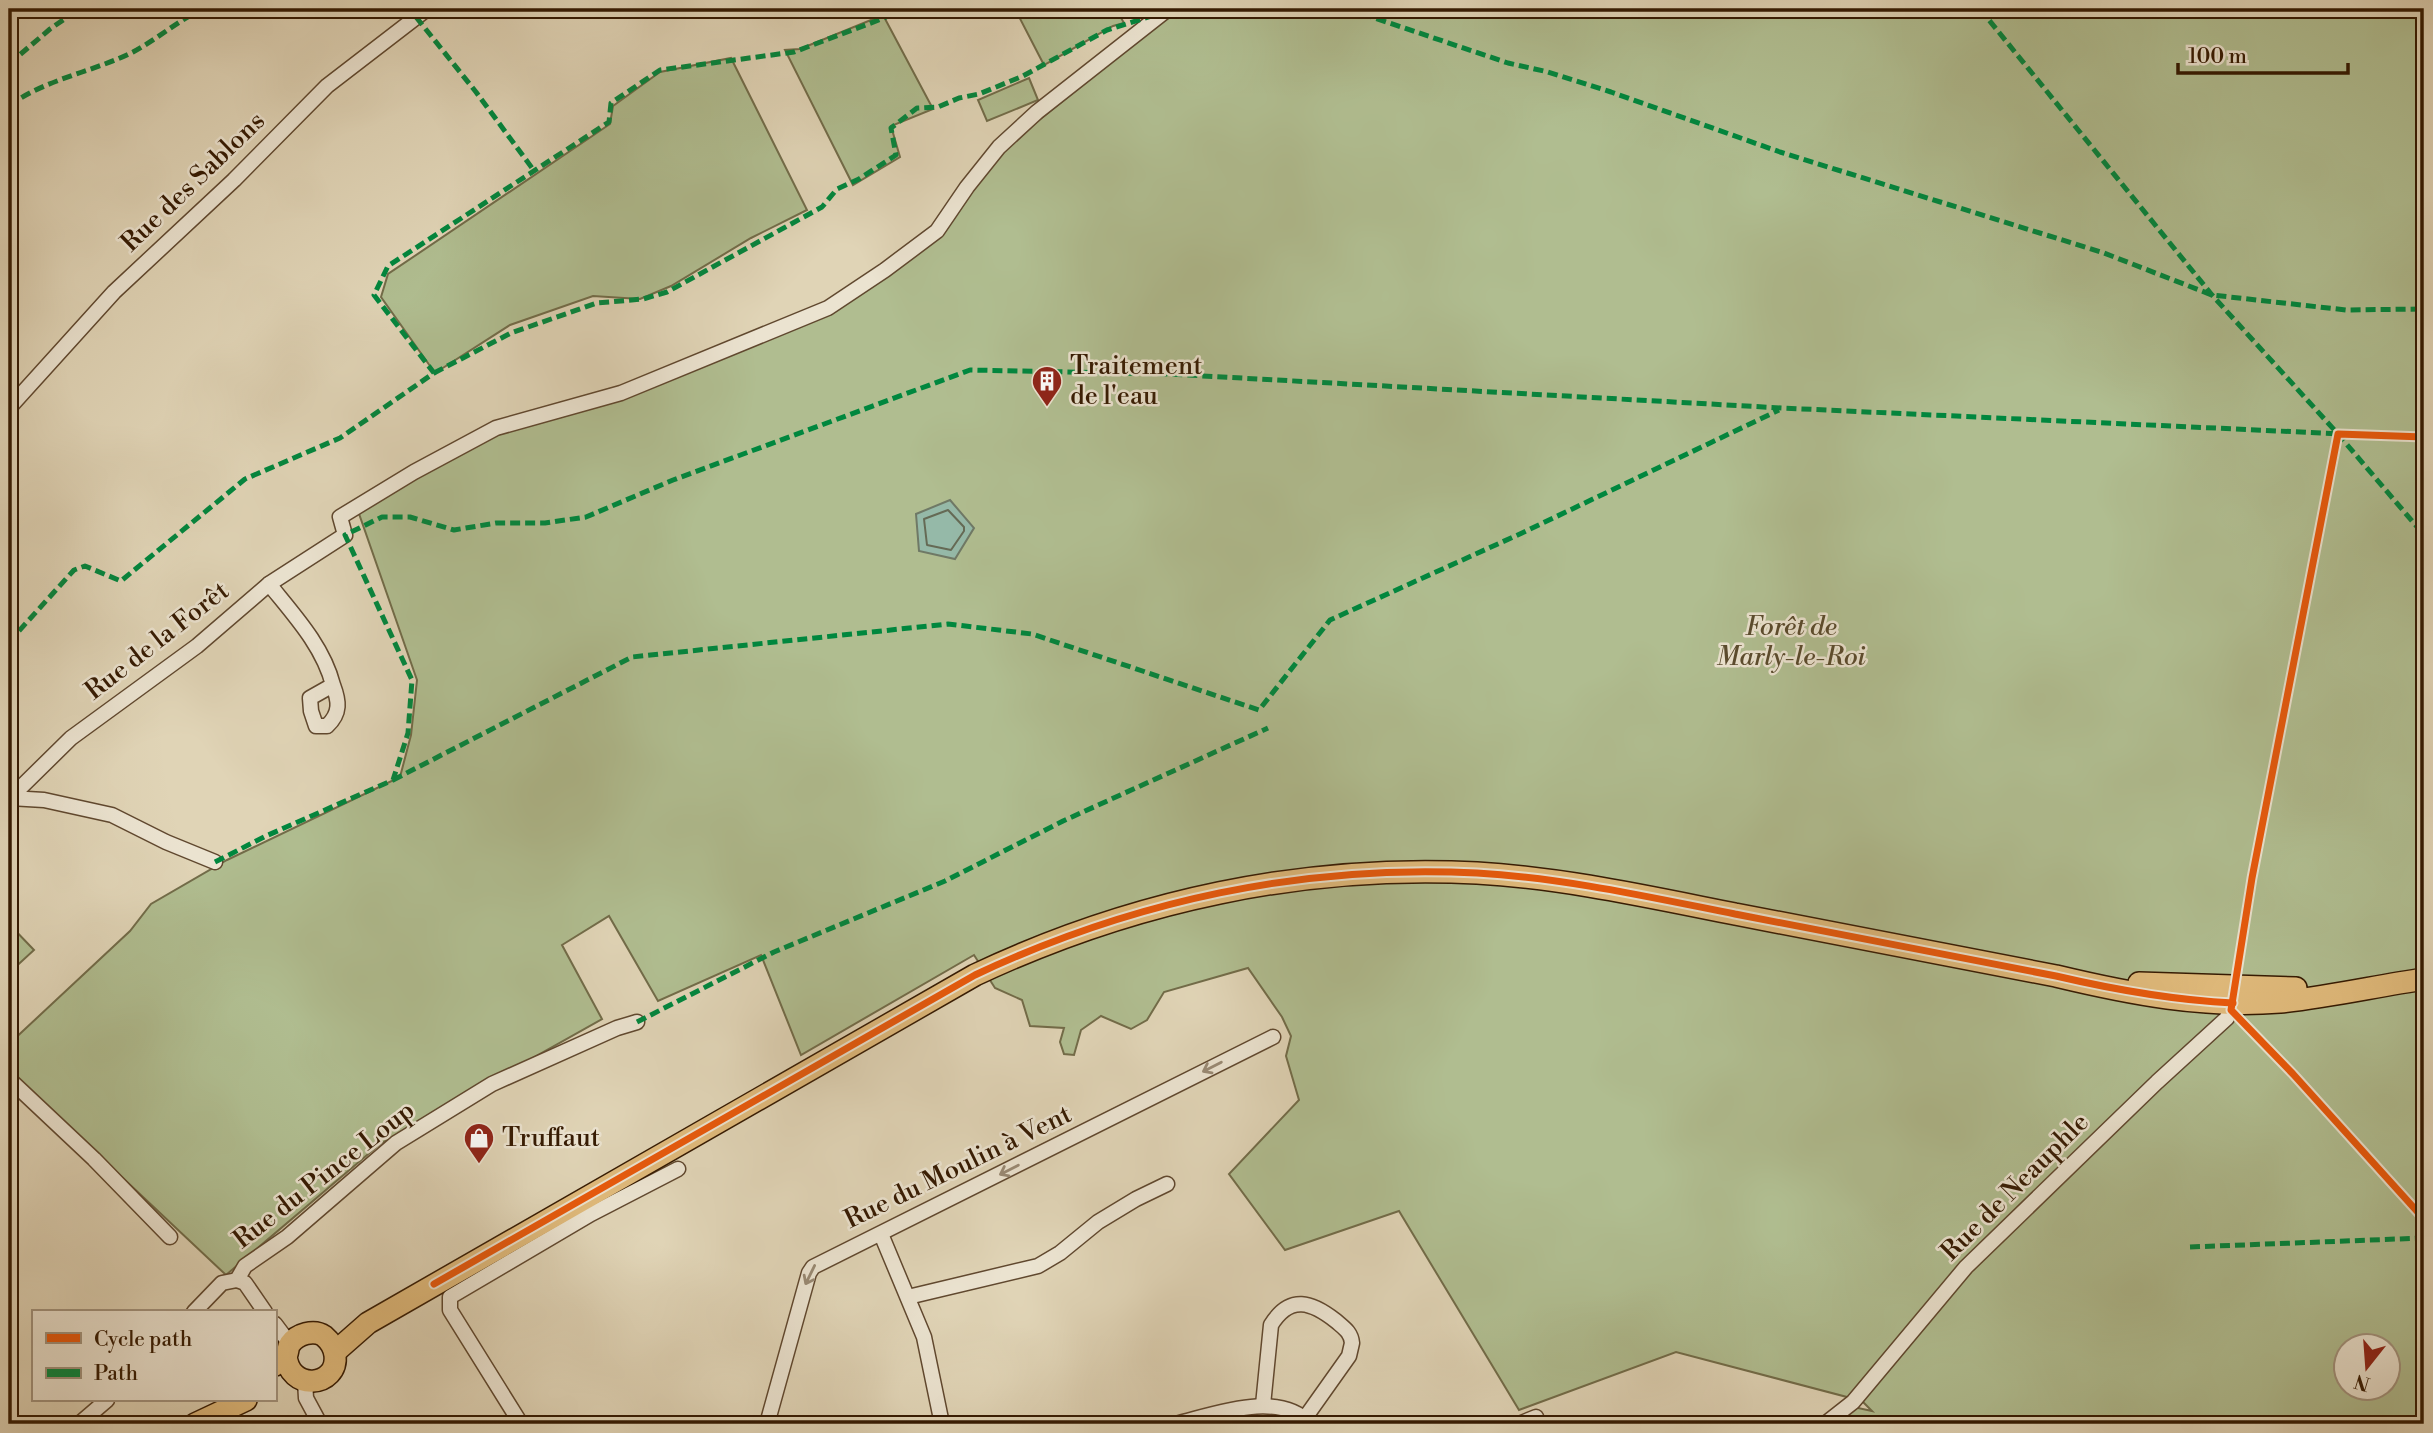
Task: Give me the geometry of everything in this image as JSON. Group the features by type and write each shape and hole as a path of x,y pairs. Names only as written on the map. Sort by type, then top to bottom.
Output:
{"main road":[{"path":"329,1344 346,1327 368,1323 975,975 1074,933 1157,906 1206,895 1345,875 1437,872 1518,877 1617,891 2056,976 2128,993 2180,1001 2234,995 2302,999 2424,979"},
{"path":"276,1383 301,1379 321,1380 328,1375 333,1368 329,1344 318,1333 303,1334 284,1354 287,1364 301,1379"},
{"path":"194,1424 223,1402"},
{"path":"194,1424 242,1402"}],"street":[{"name":"Rue des Sablons","path":"9,408 114,292 234,180 327,86 427,9"},
{"name":"Rue de la Forêt","path":"9,798 71,738 197,646 269,584 345,535 340,517 414,472 496,428 621,393 828,308 885,270 937,231 999,147 1037,112 1168,9"},
{"path":"269,584 307,631 329,669 333,685"},
{"path":"9,798 44,800 112,816 215,862"},
{"name":"Rue de Neauphle","path":"1825,1424 1853,1402 1966,1267 2227,1018 2234,995"},
{"name":"Rue du Pince Loup","path":"264,1310 245,1283 237,1280 245,1266 287,1237 396,1143 492,1084 617,1028 637,1023"},
{"name":"Rue du Moulin à Vent","path":"767,1424 813,1266 1273,1037"},
{"path":"9,1079 94,1158 170,1237"},
{"path":"521,1424 450,1310 450,1297 591,1214 678,1169"},
{"path":"908,1297 915,1293 1038,1266 1060,1253 1098,1222 1167,1184"},
{"path":"881,1234 924,1337 942,1424"},
{"path":"196,1310 222,1283 237,1280"},
{"path":"1175,1424 1263,1405 1308,1421 1349,1356 1353,1343 1346,1330 1314,1306 1292,1305 1278,1315 1271,1325 1263,1405"},
{"path":"276,1327 284,1354"},
{"path":"301,1379 306,1398 320,1424"},
{"path":"79,1424 105,1402"},
{"path":"1518,1424 1536,1417"}],"green space":[{"path":"1015,9 1116,9 1124,23 1113,26 1044,65"},
{"name":"Forêt de Marly-le-Roi","path":"1177,9 2424,9 2424,1424 1885,1424 1877,1416 1880,1424 1827,1424 1849,1406 1872,1411 1862,1401 1676,1352 1519,1410 1399,1211 1285,1250 1229,1174 1299,1100 1286,1056 1291,1036 1282,1017 1248,968 1164,992 1147,1020 1131,1029 1101,1016 1081,1030 1074,1055 1064,1054 1060,1042 1064,1028 1030,1026 1022,1000 995,988 974,955 801,1055 761,955 658,1001 609,916 562,945 602,1019 380,1144 226,1275 9,1071 9,1044 130,931 151,904 227,860 400,777 411,735 417,680 357,508 505,429 832,313 933,240 1002,150"},
{"path":"883,15 933,109 891,126 900,157 853,185 785,50 800,49"},
{"path":"731,58 807,210 751,238 671,286 640,299 593,296 510,325 435,373 381,297 388,274 610,124 613,106 660,72"},
{"path":"1029,78 1038,100 987,121 978,100"},
{"path":"9,924 34,950 9,973"}],"water":[{"path":"950,500 974,528 955,559 919,551 916,514"}],"marked path":[{"path":"9,64 50,29 79,9"},
{"path":"9,106 54,82 133,52 202,9"},
{"path":"9,642 74,570 85,566 121,581 245,479 340,438 434,373 374,295 388,266 609,122 611,103 660,70 794,52 901,9"},
{"path":"1348,9 1508,63 1548,72 1611,92 1780,152 2104,253 2212,295 2346,310 2424,309"},
{"path":"1980,9 2212,295 2338,434 2424,535"},
{"path":"434,373 511,333 597,303 643,299 667,292 822,207 837,189 859,179 896,155 891,128 917,108 938,107 959,98 979,94 1023,76 1107,30 1164,12"},
{"path":"416,17 535,172"},
{"path":"215,862 266,836 393,780 408,733 412,680 345,535 382,517 410,517 454,530 496,523 545,523 586,517 673,480 970,370 1168,374 1782,408 2343,434"},
{"path":"393,780 632,657 948,624 1032,634 1259,710 1330,620 1522,533 1779,410"},
{"path":"637,1022 774,952 945,881 1063,821 1268,728"},
{"path":"2190,1247 2424,1238"}],"cycle path":[{"path":"2424,437 2338,434 2252,878 2231,1010 2293,1074 2424,1219"},
{"path":"434,1284 975,975 1035,949 1157,908 1283,882 1412,872 1477,873 1542,879 1639,895 2122,990 2233,1003"}],"place":[{"name":"Traitement de l'eau","path":"1047,408"},
{"name":"Truffaut","path":"479,1165"}]}
